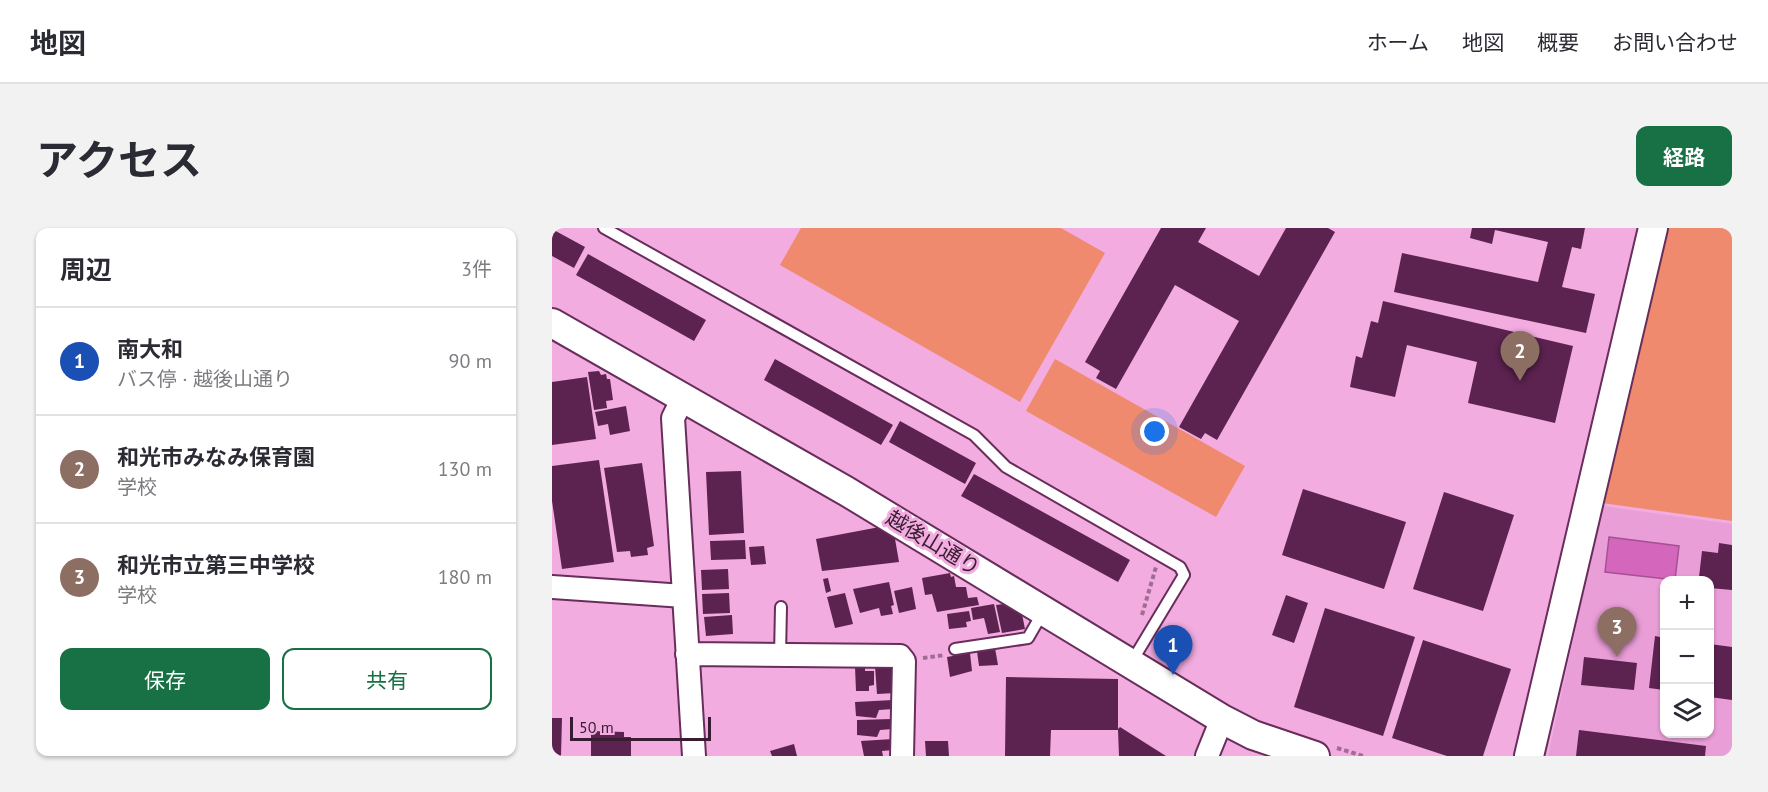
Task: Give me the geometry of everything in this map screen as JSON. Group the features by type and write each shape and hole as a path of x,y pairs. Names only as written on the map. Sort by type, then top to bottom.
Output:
{"street":[{"path":"1529,756 1653,228"},
{"name":"越後山通り","path":"552,323 846,491 1222,719 1262,738 1316,756"},
{"path":"683,398 673,418 694,756"},
{"path":"552,587 684,596"},
{"path":"687,654 900,656 904,661 902,756"},
{"path":"1207,756 1222,719"}],"lane":[{"path":"604,228 974,435 1006,467 1180,567 1184,574 1130,664"},
{"path":"780,655 781,607"},
{"path":"955,649 1028,638 1044,610"}],"path":[{"path":"1141,618 1159,555"},
{"path":"904,661 950,654 955,649"}],"shaded area":[{"path":"801,228 1061,228 1105,253 1020,402 780,265"},
{"path":"1665,228 1732,228 1732,521 1602,503"},
{"path":"1055,359 1245,466 1216,517 1026,411"},
{"path":"1602,506 1732,524 1732,756 1548,756"},
{"path":"1609,537 1679,546 1675,576 1660,576 1660,578 1605,572"}],"building":[{"path":"1161,228 1206,228 1198,242 1259,276 1286,228 1328,228 1335,232 1217,440 1205,433 1201,439 1179,427 1239,321 1175,285 1116,389 1096,378 1100,371 1085,362"},
{"path":"1472,228 1585,228 1581,249 1572,247 1562,287 1595,294 1586,333 1394,292 1402,253 1538,282 1548,242 1495,230 1492,244 1470,238"},
{"path":"552,229 585,247 574,268 552,256"},
{"path":"588,254 706,320 694,341 576,275"},
{"path":"1383,301 1573,346 1555,423 1468,403 1477,362 1407,345 1395,397 1350,387 1356,356 1362,358 1371,321 1378,323"},
{"path":"775,359 893,425 881,445 764,380"},
{"path":"599,371 601,375 606,374 607,379 610,379 613,400 606,401 607,408 594,410 588,372"},
{"path":"587,377 596,439 552,445 552,382"},
{"path":"626,406 630,431 610,435 608,424 598,426 595,412"},
{"path":"900,421 976,463 965,484 889,442"},
{"path":"599,460 614,562 562,569 552,501 552,466"},
{"path":"642,463 654,546 647,548 648,555 631,557 630,551 617,552 604,468"},
{"path":"741,471 744,533 709,535 706,472"},
{"path":"974,474 1130,560 1118,582 961,496"},
{"path":"1303,489 1406,522 1384,589 1282,555"},
{"path":"1444,492 1514,515 1483,611 1413,589"},
{"path":"885,526 894,533 899,562 822,571 816,539"},
{"path":"745,540 746,559 711,560 710,541"},
{"path":"1719,543 1732,545 1732,590 1714,588 1714,576 1699,576 1702,551 1718,553"},
{"path":"764,546 766,564 751,565 749,547"},
{"path":"728,569 729,589 702,590 701,570"},
{"path":"950,573 951,577 954,576 956,587 966,587 968,598 977,597 979,605 937,612 932,594 925,595 922,578"},
{"path":"828,578 831,591 826,593 823,579"},
{"path":"889,582 894,605 891,606 893,614 881,616 879,608 860,613 853,589"},
{"path":"912,587 916,609 899,613 894,591"},
{"path":"729,593 730,613 703,614 702,594"},
{"path":"845,593 853,624 835,628 827,597"},
{"path":"1286,595 1308,603 1294,643 1272,635"},
{"path":"1011,603 1021,609 1025,629 1002,633 996,605"},
{"path":"994,604 1000,632 988,634 984,618 973,620 971,608"},
{"path":"1325,608 1415,637 1383,736 1294,707"},
{"path":"969,611 971,621 966,622 967,627 949,629 947,614"},
{"path":"732,615 733,634 706,636 704,617"},
{"path":"1655,636 1660,637 1660,689 1649,688"},
{"path":"1423,640 1511,669 1483,756 1447,756 1392,738"},
{"path":"1714,645 1732,647 1732,700 1714,698"},
{"path":"995,648 998,665 979,666 977,651"},
{"path":"970,653 972,671 950,677 947,657"},
{"path":"1584,657 1637,663 1634,690 1581,685"},
{"path":"893,665 895,693 877,694 875,666"},
{"path":"865,666 865,671 874,671 874,685 869,686 869,691 856,691 855,667"},
{"path":"1006,677 1118,679 1118,729 1120,727 1166,756 1119,756 1118,730 1051,730 1050,756 1005,756"},
{"path":"893,700 893,709 879,710 876,718 856,716 855,702"},
{"path":"552,718 562,718 561,756 552,756"},
{"path":"892,719 892,729 880,730 877,737 857,735 857,720"},
{"path":"1579,730 1706,746 1705,756 1576,756"},
{"path":"591,731 624,732 624,737 631,737 631,756 591,756"},
{"path":"893,739 893,750 882,751 883,756 864,756 861,741"},
{"path":"925,741 948,741 949,756 926,756"},
{"path":"794,744 797,756 772,756 770,751"}],"place":[{"name":"和光市みなみ保育園","path":"1520,381"},
{"name":"和光市立第三中学校","path":"1617,657"},
{"name":"南大和","path":"1173,675"}]}
